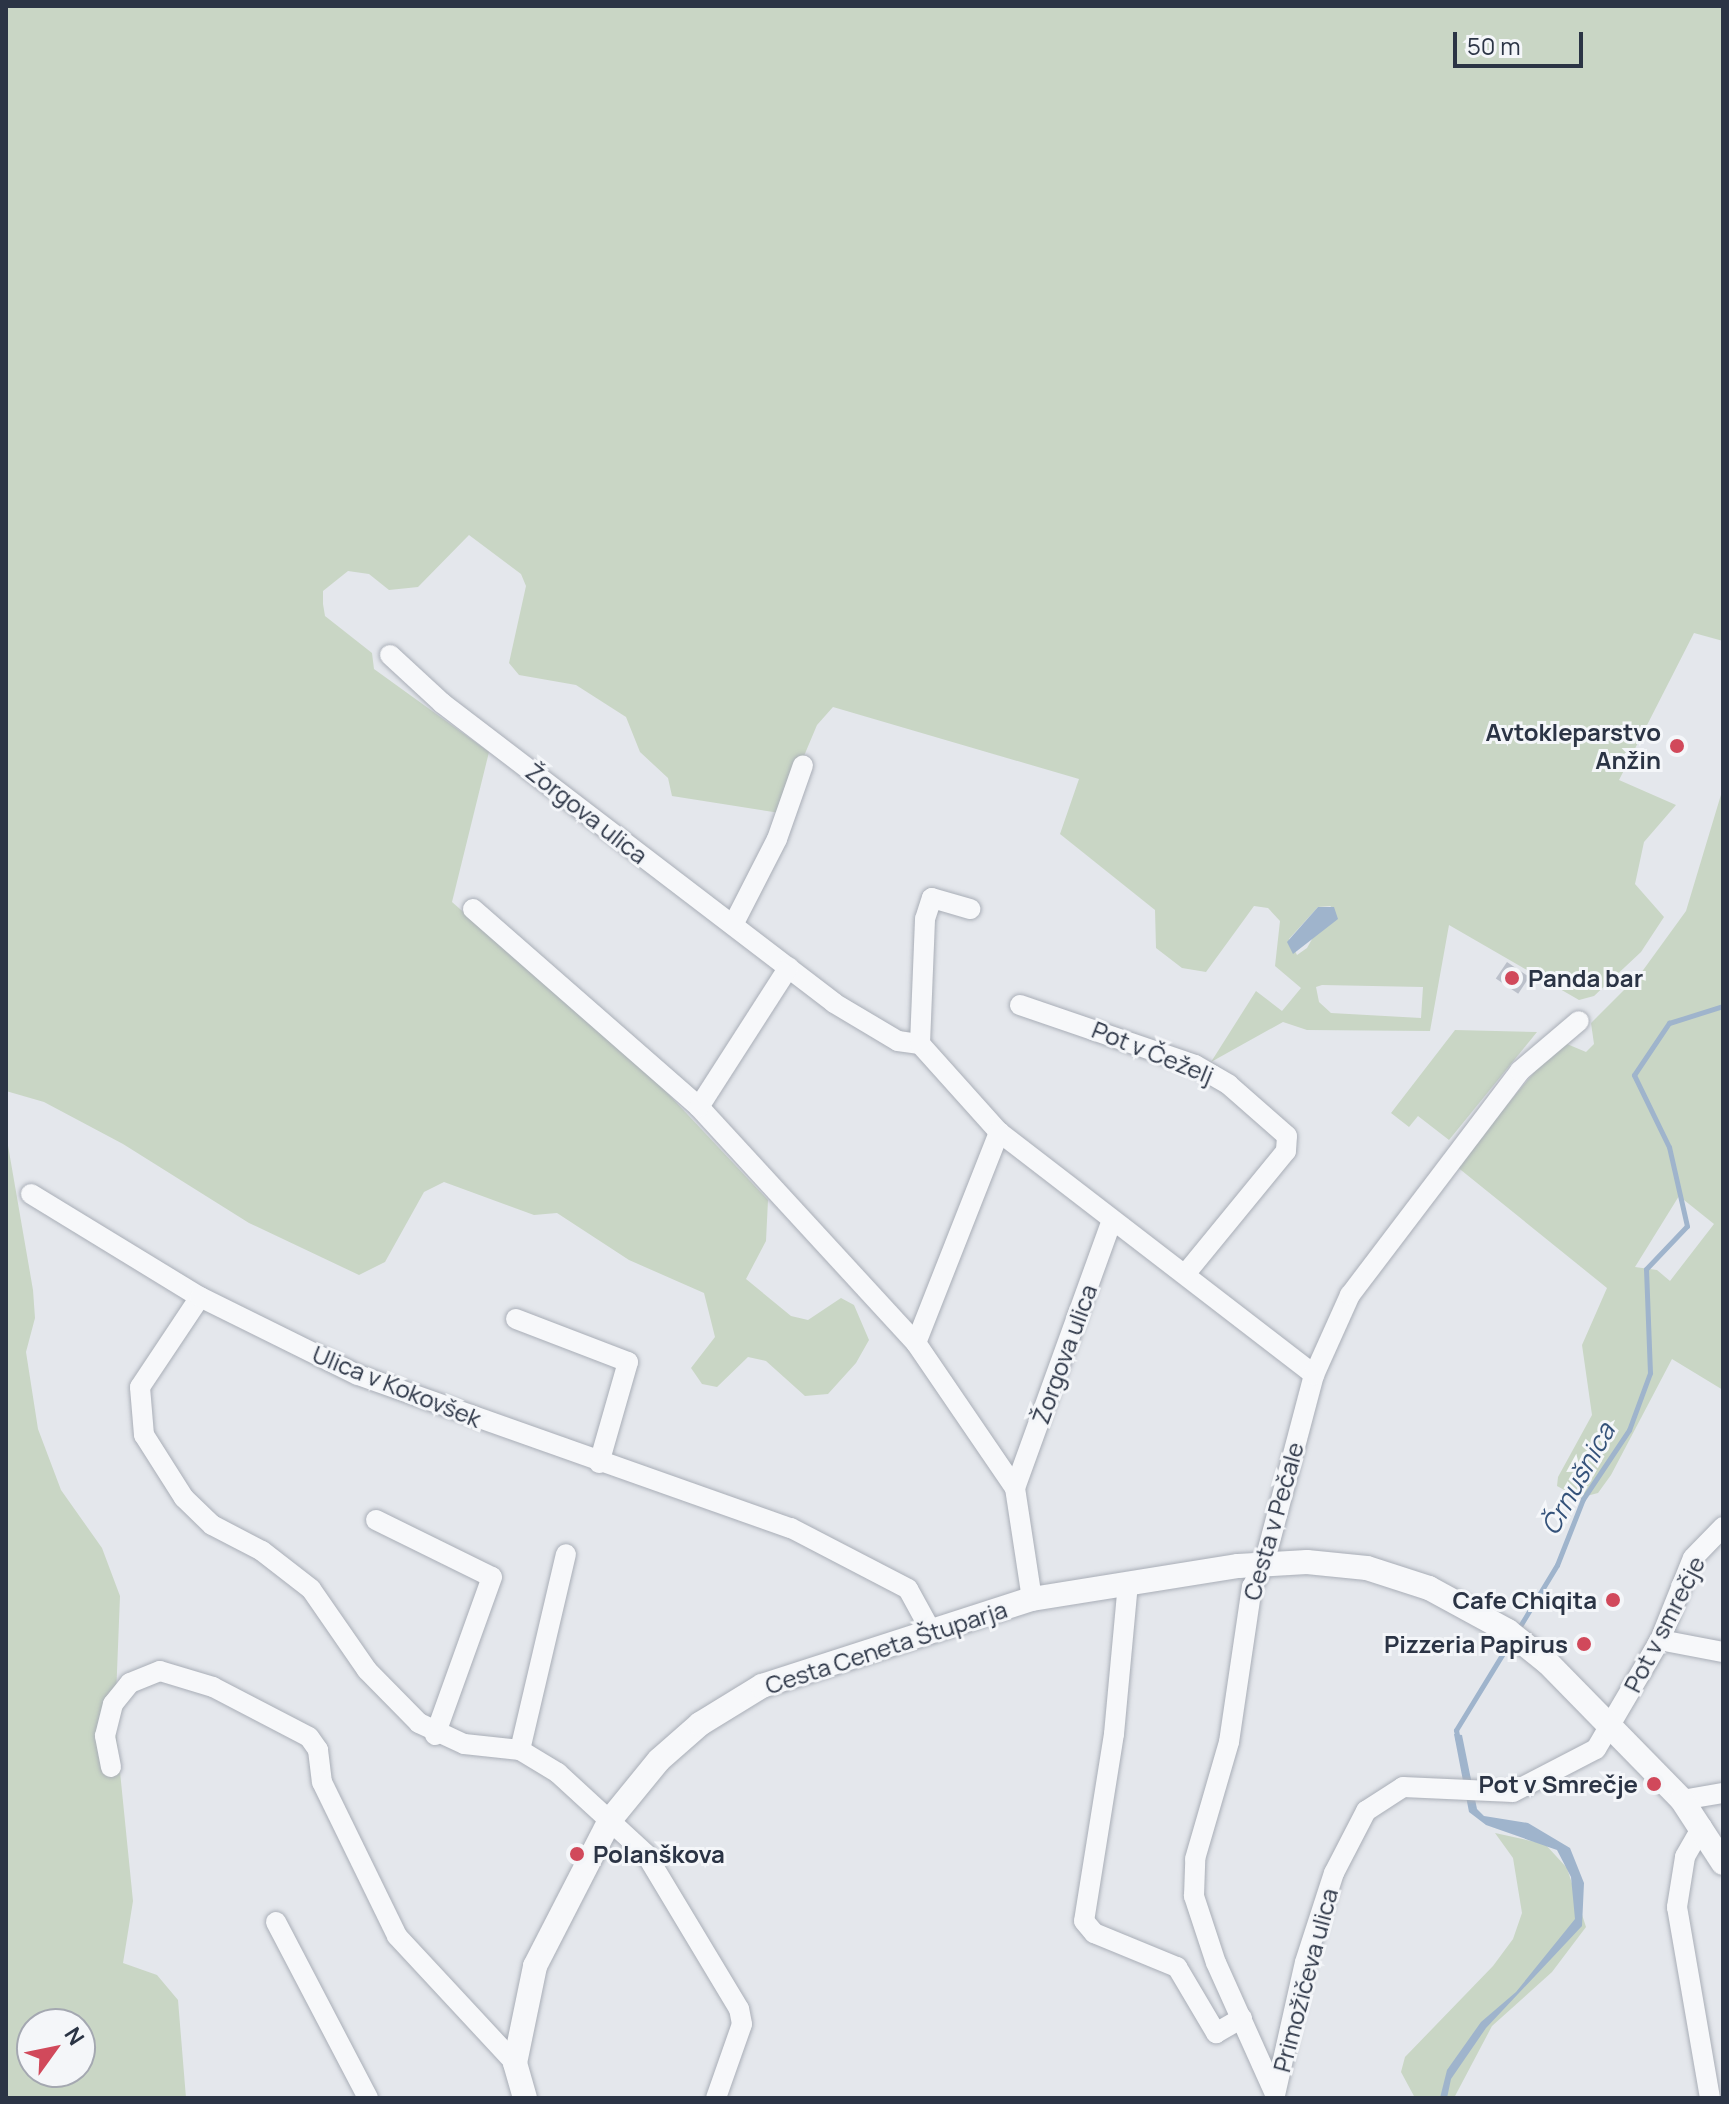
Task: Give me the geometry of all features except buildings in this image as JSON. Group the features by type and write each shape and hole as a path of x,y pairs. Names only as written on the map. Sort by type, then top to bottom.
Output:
{"street":[{"name":"Žorgova ulica","path":"390,655 442,703 834,1003 898,1041 920,1044"},
{"path":"733,925 777,839 803,765"},
{"path":"970,909 932,898 925,919 920,1044 999,1132 1186,1273 1314,1375"},
{"name":"Žorgova ulica","path":"473,909 699,1107 916,1343 1015,1488 1032,1599"},
{"path":"699,1107 789,967"},
{"name":"Pot v Čeželj","path":"1020,1005 1195,1065 1229,1085 1287,1136 1286,1151 1258,1189 1186,1273"},
{"name":"Cesta v Pečale","path":"1275,2096 1201,1921 1195,1859 1229,1742 1252,1587 1264,1564 1314,1375 1350,1295 1394,1231 1520,1071 1579,1021"},
{"path":"916,1343 999,1132"},
{"name":"Ulica v Kokovšek","path":"31,1194 200,1297 358,1375 599,1463 791,1528 842,1552 908,1589 931,1631"},
{"name":"Žorgova ulica","path":"1015,1488 1112,1220"},
{"path":"200,1297 140,1387 144,1435 184,1498 212,1525 262,1551 311,1589 367,1670 435,1735 520,1750 558,1773 646,1854 739,2009 742,2024 716,2098"},
{"path":"516,1319 628,1362 599,1463"},
{"path":"376,1520 492,1577 435,1735"},
{"name":"Pot v smrečje","path":"1613,1727 1660,1640 1693,1558 1723,1527"},
{"path":"520,1750 566,1554"},
{"name":"Cesta Ceneta Štuparja","path":"525,2098 515,2063 535,1966 610,1820 659,1760 740,1698 1032,1599 1264,1564 1339,1564 1389,1573 1455,1599 1513,1635 1613,1727 1682,1800 1723,1863"},
{"path":"1128,1583 1114,1734 1084,1921 1094,1933 1177,1967 1216,2033 1242,2018"},
{"path":"1660,1640 1723,1652"},
{"path":"111,1767 105,1736 113,1704 130,1683 160,1671 213,1687 309,1737 350,1847 397,1936 515,2063"},
{"name":"Primožičeva ulica","path":"1275,2096 1305,1962 1334,1873 1366,1811 1403,1787 1468,1793 1525,1788 1581,1760 1613,1727"},
{"path":"1682,1800 1723,1793"},
{"path":"1702,1827 1685,1857 1677,1907 1683,1965 1714,2062 1710,2098"},
{"path":"276,1922 368,2098"}],"green space":[{"path":"6,6 1723,6 1723,641 1694,633 1619,780 1676,805 1644,842 1635,884 1664,917 1641,952 1594,996 1579,1000 1449,925 1430,1031 1307,1030 1283,1022 1211,1062 1256,991 1282,1011 1301,988 1275,966 1280,921 1268,908 1254,906 1206,972 1182,968 1156,948 1155,910 1060,834 1079,779 833,707 817,725 780,813 672,796 668,778 640,752 626,717 576,685 519,675 509,663 526,586 521,574 469,535 418,587 389,590 369,574 348,571 323,591 325,616 372,653 374,669 489,752 452,902 657,1082 768,1200 766,1241 746,1279 791,1316 808,1320 841,1298 854,1305 869,1340 856,1363 828,1394 805,1396 766,1361 748,1357 717,1387 702,1384 691,1368 715,1337 704,1293 629,1260 557,1213 534,1215 444,1182 424,1192 385,1262 359,1275 249,1223 123,1144 44,1102 6,1091","holes":["1331,906 1307,948 1297,955 1289,939 1318,907","1316,987 1423,987 1421,1018 1331,1013 1319,1002"]},
{"path":"1723,788 1723,1390 1672,1359 1611,1475 1598,1493 1579,1498 1557,1486 1558,1477 1592,1415 1582,1345 1607,1288 1456,1166 1536,1070 1567,1044 1586,1052 1594,1044 1591,1023 1641,973 1686,911","holes":["1679,1196 1714,1224 1670,1281 1657,1270 1635,1267"]},
{"path":"1455,1030 1537,1032 1449,1140 1418,1116 1409,1127 1391,1113"},
{"path":"6,1134 33,1290 35,1318 26,1352 38,1429 61,1490 102,1548 120,1596 115,1722 133,1901 123,1963 157,1975 178,2000 186,2098 6,2098"},
{"path":"1495,1833 1545,1844 1567,1868 1586,1927 1552,1972 1492,2026 1454,2098 1415,2098 1401,2072 1405,2057 1493,1966 1513,1939 1522,1913 1513,1858"}],"water":[{"path":"1318,907 1334,907 1338,919 1293,954 1287,942"},
{"path":"1454,1734 1462,1735 1477,1809 1484,1816 1528,1823 1570,1848 1584,1883 1582,1926 1486,2028 1451,2079 1447,2098 1440,2098 1447,2070 1481,2022 1516,1992 1575,1919 1571,1877 1557,1850 1486,1825 1469,1812"}],"waterway":[{"name":"Črnušnica","path":"1517,1631 1557,1565 1583,1499 1629,1430 1650,1373 1646,1269 1687,1226 1669,1147 1634,1075 1669,1023 1723,1006"},
{"name":"Črnušnica","path":"1458,1741 1456,1730 1510,1642"}],"place":[{"name":"Avtokleparstvo Anžin","path":"1677,746"},
{"name":"Panda bar","path":"1512,978"},
{"name":"Cafe Chiqita","path":"1613,1600"},
{"name":"Pizzeria Papirus","path":"1584,1644"},
{"name":"Pot v Smrečje","path":"1654,1784"},
{"name":"Polanškova","path":"577,1854"}]}
